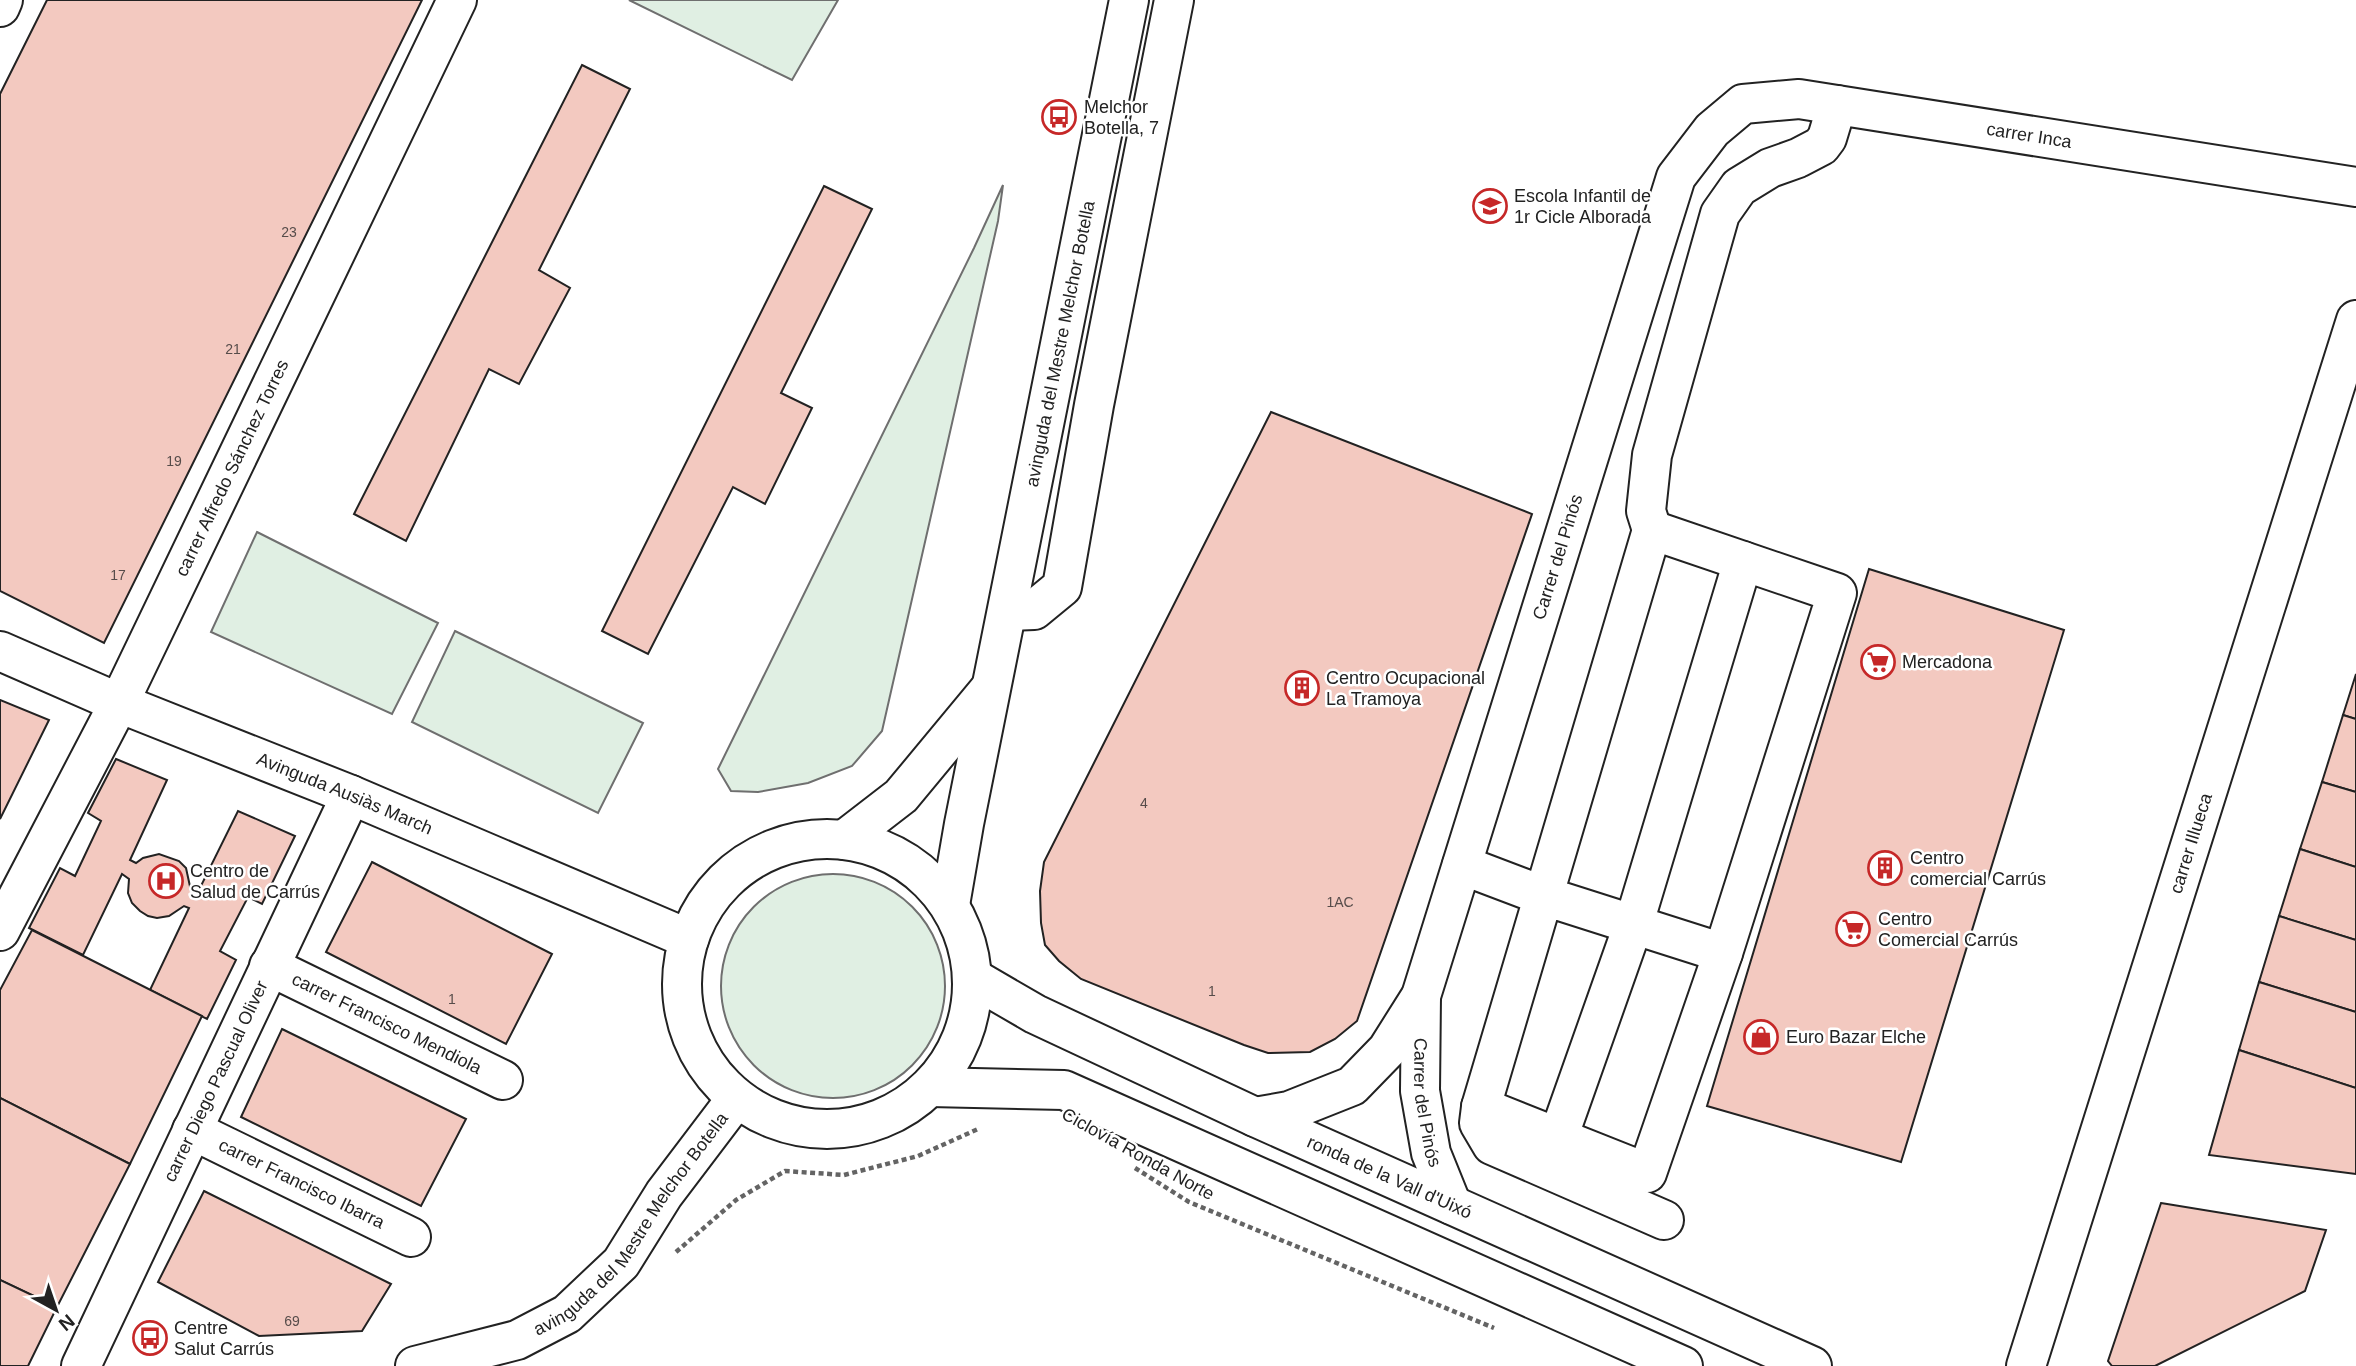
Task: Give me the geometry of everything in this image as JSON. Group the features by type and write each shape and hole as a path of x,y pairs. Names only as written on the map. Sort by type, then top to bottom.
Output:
{"street":[{"path":"0,6 3,0"},
{"name":"carrer Alfredo Sánchez Torres","path":"0,931 119,703 457,0"},
{"name":"avinguda del Mestre Melchor Botella","path":"950,905 1129,0"},
{"path":"1008,611 1034,610 1062,587 1094,405 1174,0"},
{"name":"carrer Inca","path":"1712,130 1742,104 1799,99 2356,187"},
{"path":"1664,1220 1492,1145 1479,1123 1481,1107 1652,530 1646,511 1653,455 1720,214 1739,187 1770,168 1821,146 1827,138 1837,105"},
{"name":"Carrer del Pinós","path":"1255,1117 1289,1111 1352,1086 1387,1050 1421,996 1676,177 1712,130"},
{"name":"carrer Illueca","path":"2026,1366 2356,320"},
{"path":"1481,1107 1647,1173 1723,953 1837,593 1652,530"},
{"path":"1558,1138 1634,923 1743,561"},
{"name":"Avinguda Ausiàs March","path":"0,650 119,703 351,795 689,939"},
{"name":"avinguda del Mestre Melchor Botella","path":"844,840 901,796 993,686"},
{"name":"carrer Diego Pascual Oliver","path":"80,1366 351,795"},
{"path":"844,840 886,851 922,873 950,905 966,940 973,978 969,1017 955,1055 930,1087 903,1109 870,1123 835,1130 800,1128 766,1117 736,1099 711,1073 693,1043 683,1009 682,974 689,939 701,913 717,889 737,870 761,854 788,844 844,840"},
{"path":"1462,865 1544,896 1723,953"},
{"name":"carrer Francisco Mendiola","path":"269,966 503,1080"},
{"name":"ronda de la Vall d'Uixó","path":"973,978 1035,1014 1255,1117 1812,1366"},
{"name":"Carrer del Pinós","path":"1421,996 1420,1091 1431,1153 1452,1205"},
{"path":"930,1087 1064,1090 1683,1366"},
{"name":"avinguda del Mestre Melchor Botella","path":"415,1366 517,1340 567,1314 621,1263 664,1194 736,1099"},
{"name":"carrer Francisco Ibarra","path":"192,1130 411,1237"}],"path":[{"path":"669,1258 736,1200 785,1171 844,1175 918,1156 985,1126"},
{"name":"Ciclovía Ronda Norte","path":"1130,1165 1189,1202 1495,1329"}],"green space":[{"path":"629,0 838,0 792,80"},
{"path":"1003,185 998,221 882,731 852,766 808,783 758,792 731,791 718,769"},
{"path":"257,532 438,623 392,714 211,632"},
{"path":"455,631 643,723 598,813 412,722"},
{"path":"833,874 855,876 886,887 912,907 932,933 943,964 943,1008 932,1039 912,1065 886,1085 855,1096 833,1098 811,1096 780,1085 754,1065 734,1039 723,1008 721,986 723,964 734,933 754,907 780,887 811,876"}],"building":[{"path":"47,0 422,0 104,643 0,591 0,94"},
{"path":"582,65 630,89 539,270 570,288 519,384 489,369 406,541 354,514"},
{"path":"824,186 872,209 781,393 812,408 765,504 733,487 648,654 602,631"},
{"name":"Centro Ocupacional La Tramoya","path":"1271,412 1532,514 1357,1021 1335,1039 1310,1052 1268,1053 1081,979 1045,945 1041,923 1040,891 1044,862"},
{"name":"Centro comercial Carrús","path":"1869,569 2064,630 1901,1162 1707,1106"},
{"path":"2356,674 2356,719 2343,715"},
{"path":"0,700 49,720 0,819"},
{"path":"2343,715 2356,719 2356,792 2322,782"},
{"path":"116,759 167,780 130,860 136,863 143,858 159,854 179,861 186,868 191,891 197,894 238,811 295,836 262,904 248,897 220,951 236,960 207,1019 150,990 189,908 184,906 169,916 148,916 132,903 128,893 129,879 122,874 83,955 29,928 60,868 75,876 101,821 88,813"},
{"path":"2322,782 2356,792 2356,867 2300,849"},
{"path":"2300,849 2356,867 2356,940 2279,916"},
{"path":"372,862 552,954 506,1044 326,952"},
{"path":"2279,916 2356,940 2356,1012 2259,982"},
{"path":"32,930 202,1016 130,1164 0,1098 0,990"},
{"path":"2259,982 2356,1012 2356,1088 2239,1050"},
{"path":"282,1029 466,1119 421,1206 241,1117"},
{"path":"2239,1050 2356,1088 2356,1174 2209,1155"},
{"path":"0,1098 130,1164 57,1307 0,1280"},
{"path":"204,1191 391,1284 362,1331 259,1336 158,1282"},
{"path":"2161,1203 2326,1230 2305,1291 2155,1366 2112,1366 2108,1361"},
{"path":"0,1280 57,1307 28,1366 0,1366"}],"place":[{"name":"Melchor Botella, 7","path":"1059,117"},
{"name":"Escola Infantil de 1r Cicle Alborada","path":"1490,206"},
{"name":"Mercadona","path":"1878,662"},
{"name":"Centro Ocupacional La Tramoya","path":"1302,688"},
{"name":"Centro comercial Carrús","path":"1885,868"},
{"name":"Centro de Salud de Carrús","path":"166,881"},
{"name":"Centro Comercial Carrús","path":"1853,929"},
{"name":"Euro Bazar Elche","path":"1761,1037"},
{"name":"Centre Salut Carrús","path":"150,1338"}]}
